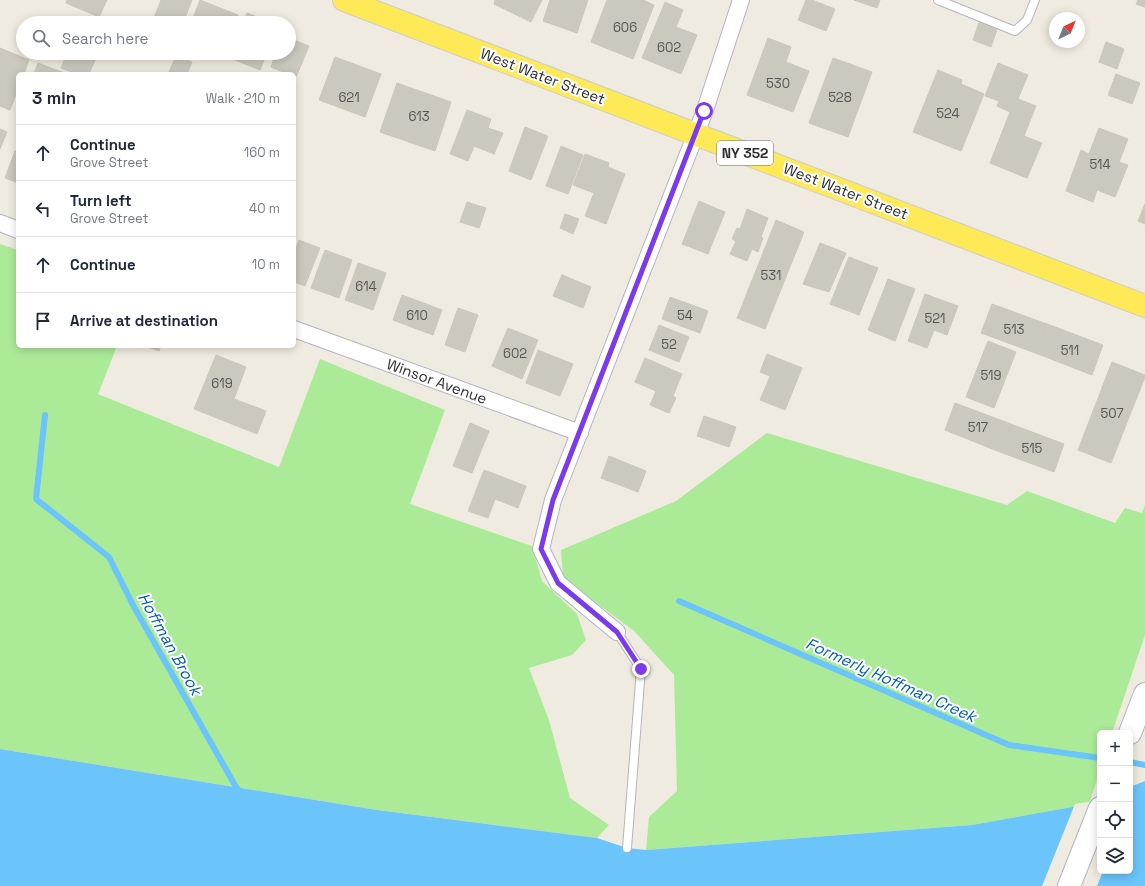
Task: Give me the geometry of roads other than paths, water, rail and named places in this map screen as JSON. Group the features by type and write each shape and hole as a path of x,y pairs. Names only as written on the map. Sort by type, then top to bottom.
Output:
{"main road":[{"name":"West Water Street","path":"344,0 1145,306"}],"street":[{"path":"617,632 558,583 541,549 553,500 704,111 741,0"},
{"path":"0,223 16,229"},
{"name":"Winsor Avenue","path":"296,330 580,433"},
{"path":"1131,730 1145,694"},
{"path":"1069,886 1097,816"}],"lane":[{"path":"938,0 1015,31 1027,20 1035,0"},
{"path":"617,632 641,669 628,848"}],"water":[{"path":"0,749 377,810 597,838 627,848 646,850 972,825 1089,804 1097,853 1097,874 1133,874 1133,786 1145,781 1145,886 0,886"}],"waterway":[{"name":"Hoffman Brook","path":"45,415 36,499 109,557 133,605 236,787 241,793"},
{"name":"Formerly Hoffman Creek","path":"679,601 1009,745 1097,758"},
{"name":"Formerly Hoffman Creek","path":"1133,763 1145,765"}]}
